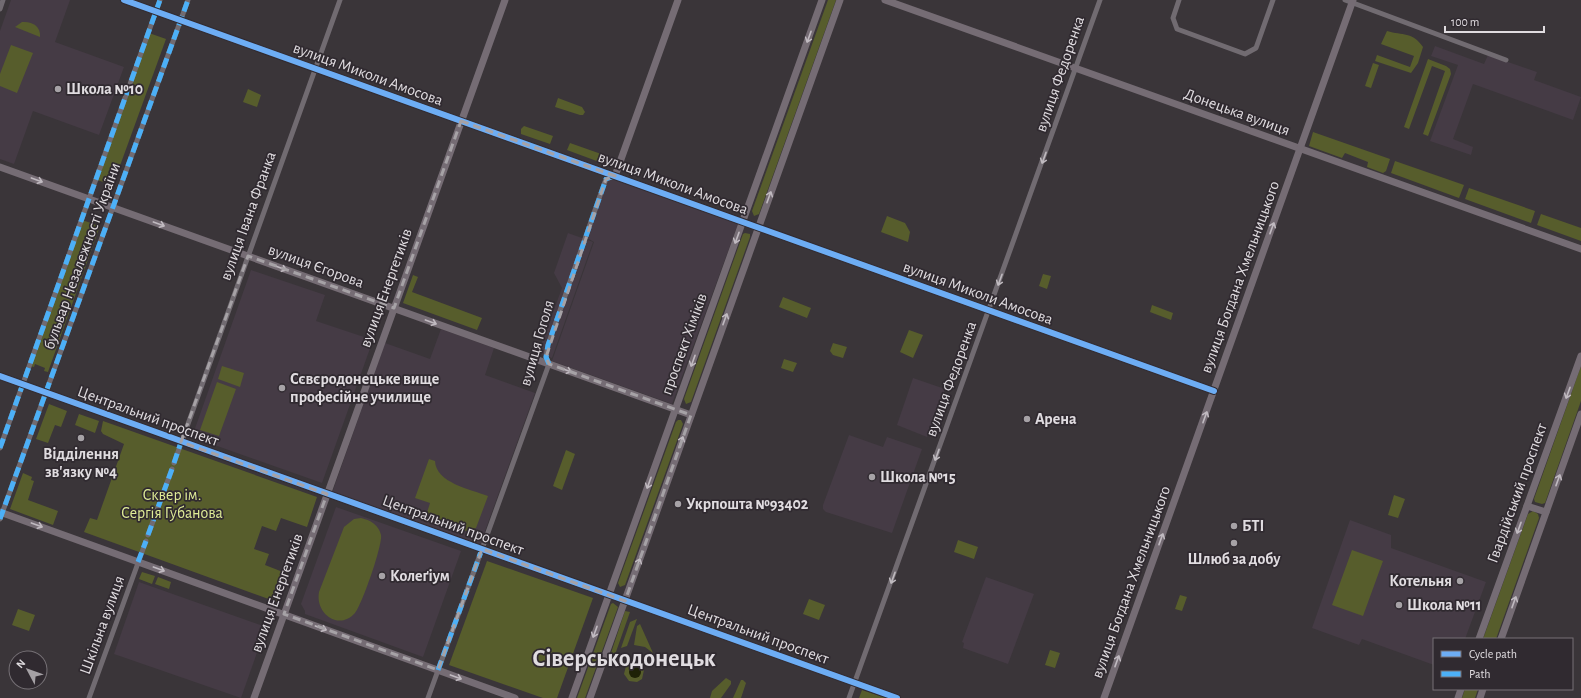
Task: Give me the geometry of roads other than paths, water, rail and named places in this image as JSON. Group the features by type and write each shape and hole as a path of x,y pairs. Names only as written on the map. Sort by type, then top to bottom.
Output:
{"street":[{"path":"0,9 3,0"},
{"name":"вулиця Миколи Амосова","path":"124,0 1214,391"},
{"name":"бульвар Незалежності України","path":"0,448 160,0"},
{"name":"бульвар Незалежності України","path":"1,515 188,0"},
{"name":"вулиця Івана Франка","path":"174,463 340,0"},
{"name":"вулиця Енергетиків","path":"254,698 505,0"},
{"name":"вулиця Гоголя","path":"428,698 549,364 546,357 548,345 606,179 615,176 678,0"},
{"name":"проспект Хіміків","path":"572,698 822,0"},
{"name":"проспект Хіміків","path":"590,698 840,0"},
{"name":"Донецька вулиця","path":"885,0 1581,249"},
{"name":"вулиця Федоренка","path":"849,698 1100,0"},
{"path":"1179,0 1173,18 1176,29 1245,54 1256,48 1273,0"},
{"path":"1350,1 1506,60"},
{"name":"вулиця Богдана Хмельницького","path":"1104,698 1300,149 1350,1"},
{"name":"вулиця Єгорова","path":"0,167 691,415"},
{"name":"Гвардійський проспект","path":"1479,638 1581,356"},
{"name":"Центральний проспект","path":"0,376 897,698"},
{"name":"Гвардійський проспект","path":"1501,638 1581,414"},
{"path":"148,535 172,469"},
{"path":"1527,506 1546,512"},
{"path":"1,515 138,562 515,698"},
{"name":"Шкільна вулиця","path":"89,698 146,541"}],"place":[{"name":"Школа №10","path":"58,89"},
{"name":"Сєвєродонецьке вище професійне училище","path":"282,388"},
{"name":"Арена","path":"1027,419"},
{"name":"Відділення зв'язку №4","path":"81,438"},
{"name":"Школа №15","path":"872,477"},
{"name":"Укрпошта №93402","path":"678,504"},
{"name":"БТІ","path":"1234,526"},
{"name":"Шлюб за добу","path":"1234,543"},
{"name":"Колеґіум","path":"382,576"},
{"name":"Котельня","path":"1460,581"},
{"name":"Школа №11","path":"1399,605"}],"district":[{"name":"Сіверськодонецьк","path":"624,659"}],"park label":[{"name":"Сквер ім. Сергія Губанова","path":"172,504"}]}
